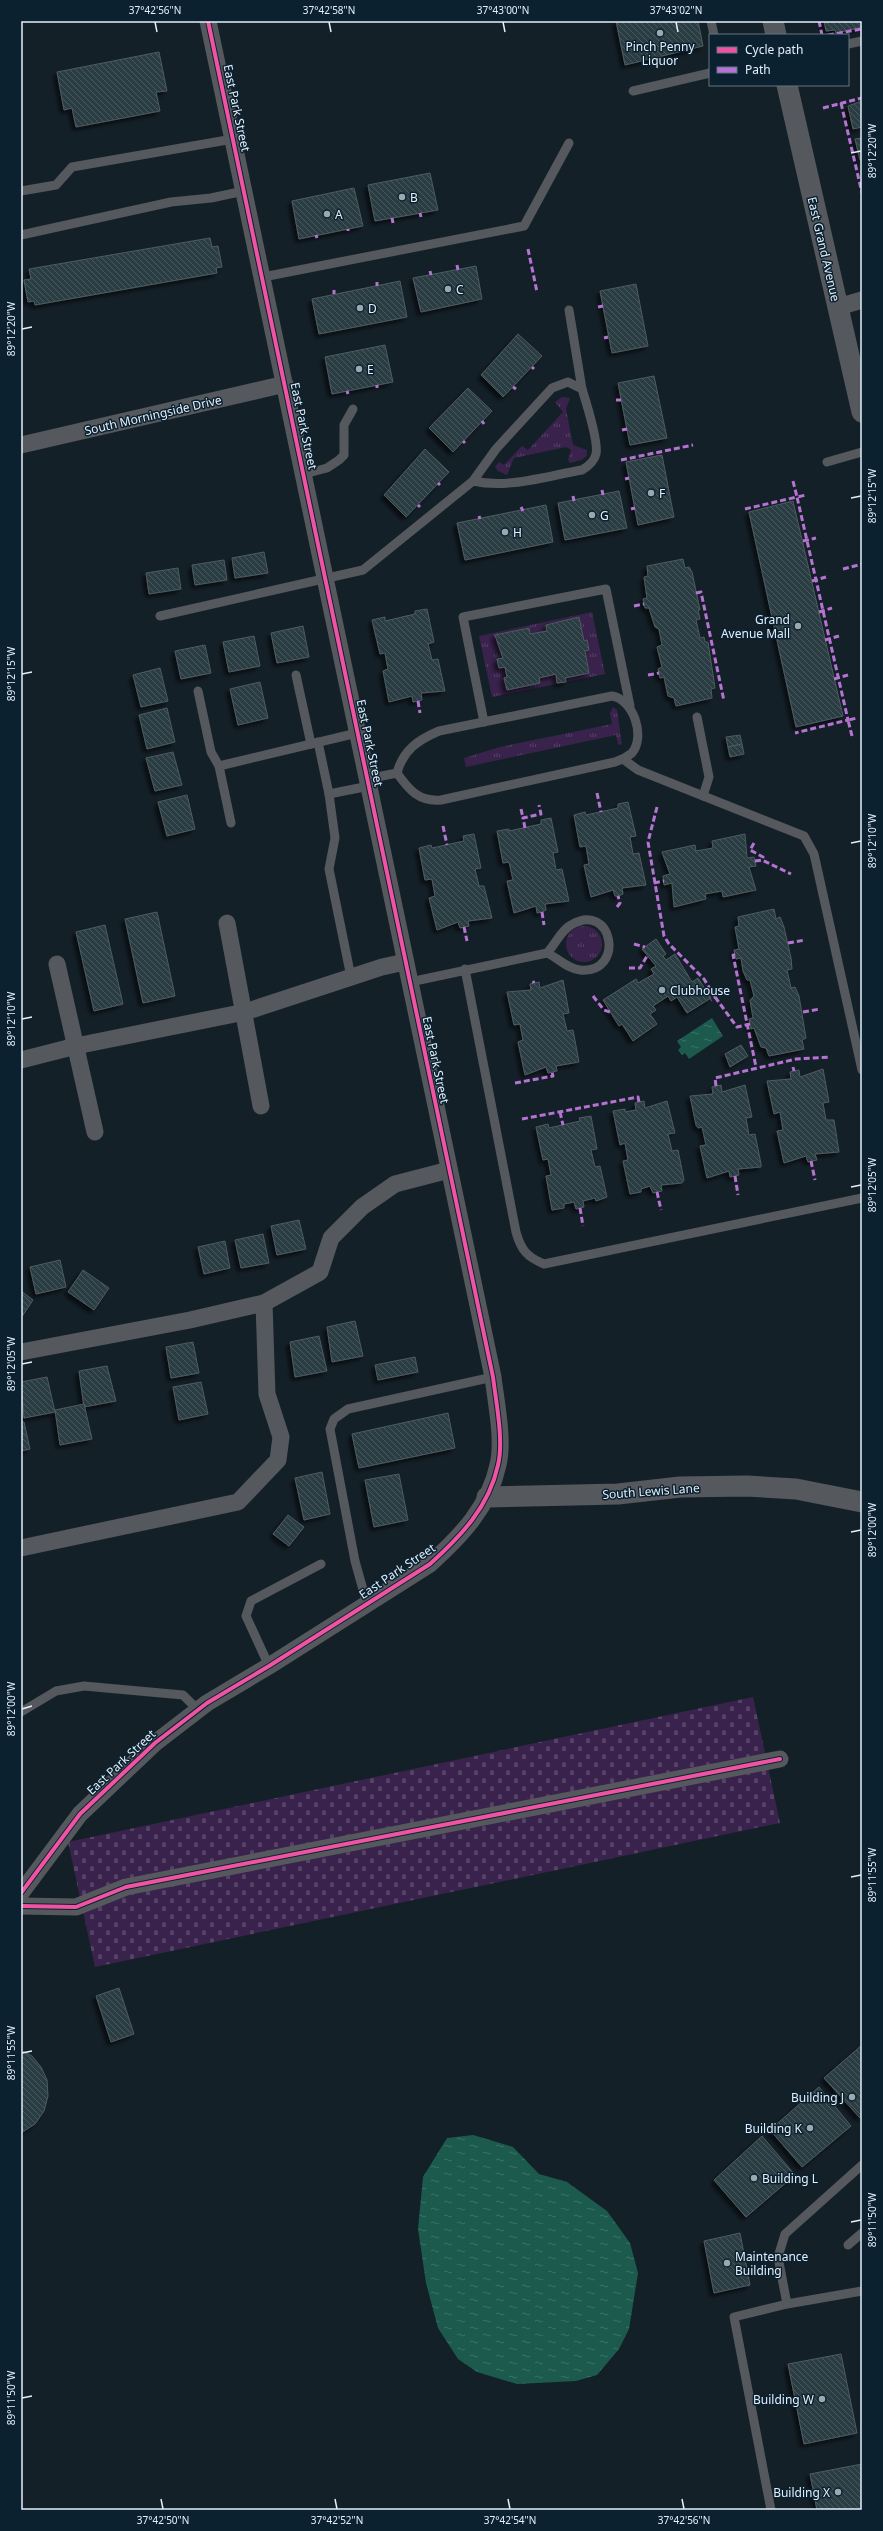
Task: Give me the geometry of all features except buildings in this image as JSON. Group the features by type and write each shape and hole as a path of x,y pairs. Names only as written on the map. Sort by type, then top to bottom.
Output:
{"street":[{"name":"East Park Street","path":"21,1893 80,1814 155,1743 198,1710 430,1564 473,1520 487,1497 499,1464 499,1422 493,1377 208,21"},
{"path":"773,21 776,34"},
{"name":"East Grand Avenue","path":"787,86 862,412"},
{"path":"838,307 862,300"},
{"name":"South Morningside Drive","path":"21,445 285,384"},
{"path":"227,923 262,1106"},
{"path":"21,1060 76,1046 245,1012 351,977 405,962"},
{"path":"57,964 96,1132"},
{"path":"21,1352 190,1320 264,1303 320,1272 331,1238 362,1207 395,1184 449,1170"},
{"path":"21,1548 238,1502 278,1460 281,1437 268,1394 264,1303"},
{"name":"South Lewis Lane","path":"487,1497 618,1494 680,1486 747,1486 796,1489 862,1502"},
{"path":"21,1906 76,1907 126,1887 780,1759"}],"lane":[{"path":"711,21 714,34"},
{"path":"849,44 862,41"},
{"path":"632,91 709,73"},
{"path":"21,191 56,185 72,167 233,139"},
{"path":"262,277 524,226 569,143"},
{"path":"21,234 171,202 211,198 244,191"},
{"path":"473,481 491,485 507,483 582,470 592,464 597,452 590,416 582,389 569,310"},
{"path":"160,616 363,570 473,481 496,449 552,388 568,382 582,389"},
{"path":"304,474 327,468 344,455 344,425 353,408"},
{"path":"827,462 862,452"},
{"path":"397,773 418,797 434,800 623,759 632,752 637,742 636,724 630,708 606,589 463,618 484,722"},
{"path":"296,675 329,794 335,838 329,869 351,977"},
{"path":"198,691 211,752 219,766 231,822"},
{"path":"329,794 397,773 406,753 424,737 439,731 612,696 623,699 630,708"},
{"path":"697,717 709,777 703,796"},
{"path":"219,766 357,733"},
{"path":"623,759 638,770 804,836 814,854 862,1070"},
{"path":"410,982 465,969 548,953 579,970 592,969 609,953 610,941 601,926 592,920 579,921 564,930 548,953"},
{"path":"465,969 516,1232 520,1248 530,1258 544,1264 862,1198"},
{"path":"367,1604 355,1561 335,1460 330,1429 334,1419 348,1409 493,1377"},
{"path":"269,1666 246,1616 251,1601 321,1564"},
{"path":"21,1712 56,1691 84,1686 183,1695 198,1710"},
{"path":"787,2304 778,2257 785,2234 862,2165"},
{"path":"848,2245 862,2233"},
{"path":"771,2510 734,2317 787,2304 862,2291"}],"green space":[{"path":"562,397 570,398 566,409 573,445 587,450 587,456 581,460 570,463 568,460 571,450 566,447 514,458 507,475 498,471 495,467 499,462 504,465 522,446 528,450 563,412 555,402"},
{"path":"592,612 605,674 566,682 565,678 589,672 585,651 589,650 587,640 584,641 579,618 546,624 547,631 530,634 529,628 495,636 503,658 497,660 499,668 505,667 507,677 504,679 507,690 540,683 539,678 556,674 558,683 565,682 492,697 479,636"},
{"path":"613,707 617,710 622,745 618,744 616,735 466,767 464,758 500,747 612,724 610,713"},
{"path":"584,926 594,929 599,934 602,944 599,954 594,959 584,962 574,959 569,954 566,944 569,934 574,929"},
{"path":"753,1697 780,1823 95,1967 68,1842"}],"water":[{"path":"712,1018 723,1036 689,1059 685,1053 682,1055 678,1050 681,1047 677,1041"},
{"path":"473,2135 513,2147 539,2174 567,2182 607,2211 630,2243 638,2273 629,2329 619,2349 597,2375 576,2381 517,2384 477,2372 458,2359 438,2328 426,2283 418,2229 423,2177 447,2138"}],"marked path":[{"path":"819,21 822,34"},
{"path":"834,34 862,29"},
{"path":"823,108 862,98"},
{"path":"841,103 862,193"},
{"path":"420,213 421,217"},
{"path":"392,218 393,223"},
{"path":"528,249 537,292"},
{"path":"457,265 458,270"},
{"path":"430,271 431,275"},
{"path":"598,307 603,306"},
{"path":"604,338 608,337"},
{"path":"616,400 621,400"},
{"path":"622,430 627,429"},
{"path":"621,460 693,445"},
{"path":"625,479 629,478"},
{"path":"793,481 797,497 806,495"},
{"path":"602,490 603,495"},
{"path":"573,496 574,501"},
{"path":"745,509 797,497 848,720 795,733"},
{"path":"521,507 523,511"},
{"path":"631,509 635,508"},
{"path":"803,541 816,538"},
{"path":"843,569 862,564"},
{"path":"812,581 826,577"},
{"path":"696,593 701,592 724,701"},
{"path":"634,606 644,604"},
{"path":"819,612 832,608"},
{"path":"825,640 839,636"},
{"path":"648,675 659,673"},
{"path":"834,679 848,675"},
{"path":"418,701 420,713"},
{"path":"852,736 848,720 857,718"},
{"path":"597,793 601,812"},
{"path":"525,828 523,818 541,814 539,805"},
{"path":"657,807 648,842 664,936 669,944 704,979 715,997 711,1000"},
{"path":"521,809 523,818"},
{"path":"443,826 447,845"},
{"path":"754,843 750,850 763,857 762,860"},
{"path":"755,861 762,860 791,874"},
{"path":"654,883 664,881"},
{"path":"617,907 620,903 618,896"},
{"path":"542,912 544,925"},
{"path":"464,927 467,941"},
{"path":"788,943 805,940"},
{"path":"634,944 645,947"},
{"path":"735,955 733,955 756,1067"},
{"path":"629,968 640,968 647,956"},
{"path":"593,996 604,1010 610,1012"},
{"path":"715,997 737,1027 750,1024"},
{"path":"803,1012 820,1009"},
{"path":"716,1086 715,1078 796,1059 830,1057"},
{"path":"793,1067 794,1071"},
{"path":"515,1083 553,1076 552,1072"},
{"path":"522,1119 638,1097 639,1102"},
{"path":"560,1112 563,1125"},
{"path":"811,1161 815,1180"},
{"path":"735,1176 738,1195"},
{"path":"657,1192 661,1210"},
{"path":"580,1208 583,1226"}],"cycle path":[{"path":"21,1893 80,1814 155,1743 207,1703 269,1666 430,1564 463,1531 481,1507 494,1480 500,1455 499,1421 493,1377 208,21"},
{"path":"21,1906 76,1907 126,1887 780,1759"}],"place":[{"name":"Pinch Penny Liquor","path":"660,33"},
{"name":"B","path":"402,197"},
{"name":"A","path":"327,214"},
{"name":"C","path":"448,289"},
{"name":"D","path":"360,308"},
{"name":"E","path":"359,369"},
{"name":"F","path":"651,493"},
{"name":"G","path":"592,515"},
{"name":"H","path":"505,532"},
{"name":"Grand Avenue Mall","path":"798,626"},
{"name":"Clubhouse","path":"662,990"},
{"name":"Building J","path":"852,2097"},
{"name":"Building K","path":"810,2128"},
{"name":"Building L","path":"754,2178"},
{"name":"Maintenance Building","path":"727,2263"},
{"name":"Building W","path":"822,2399"},
{"name":"Building X","path":"838,2492"}]}
